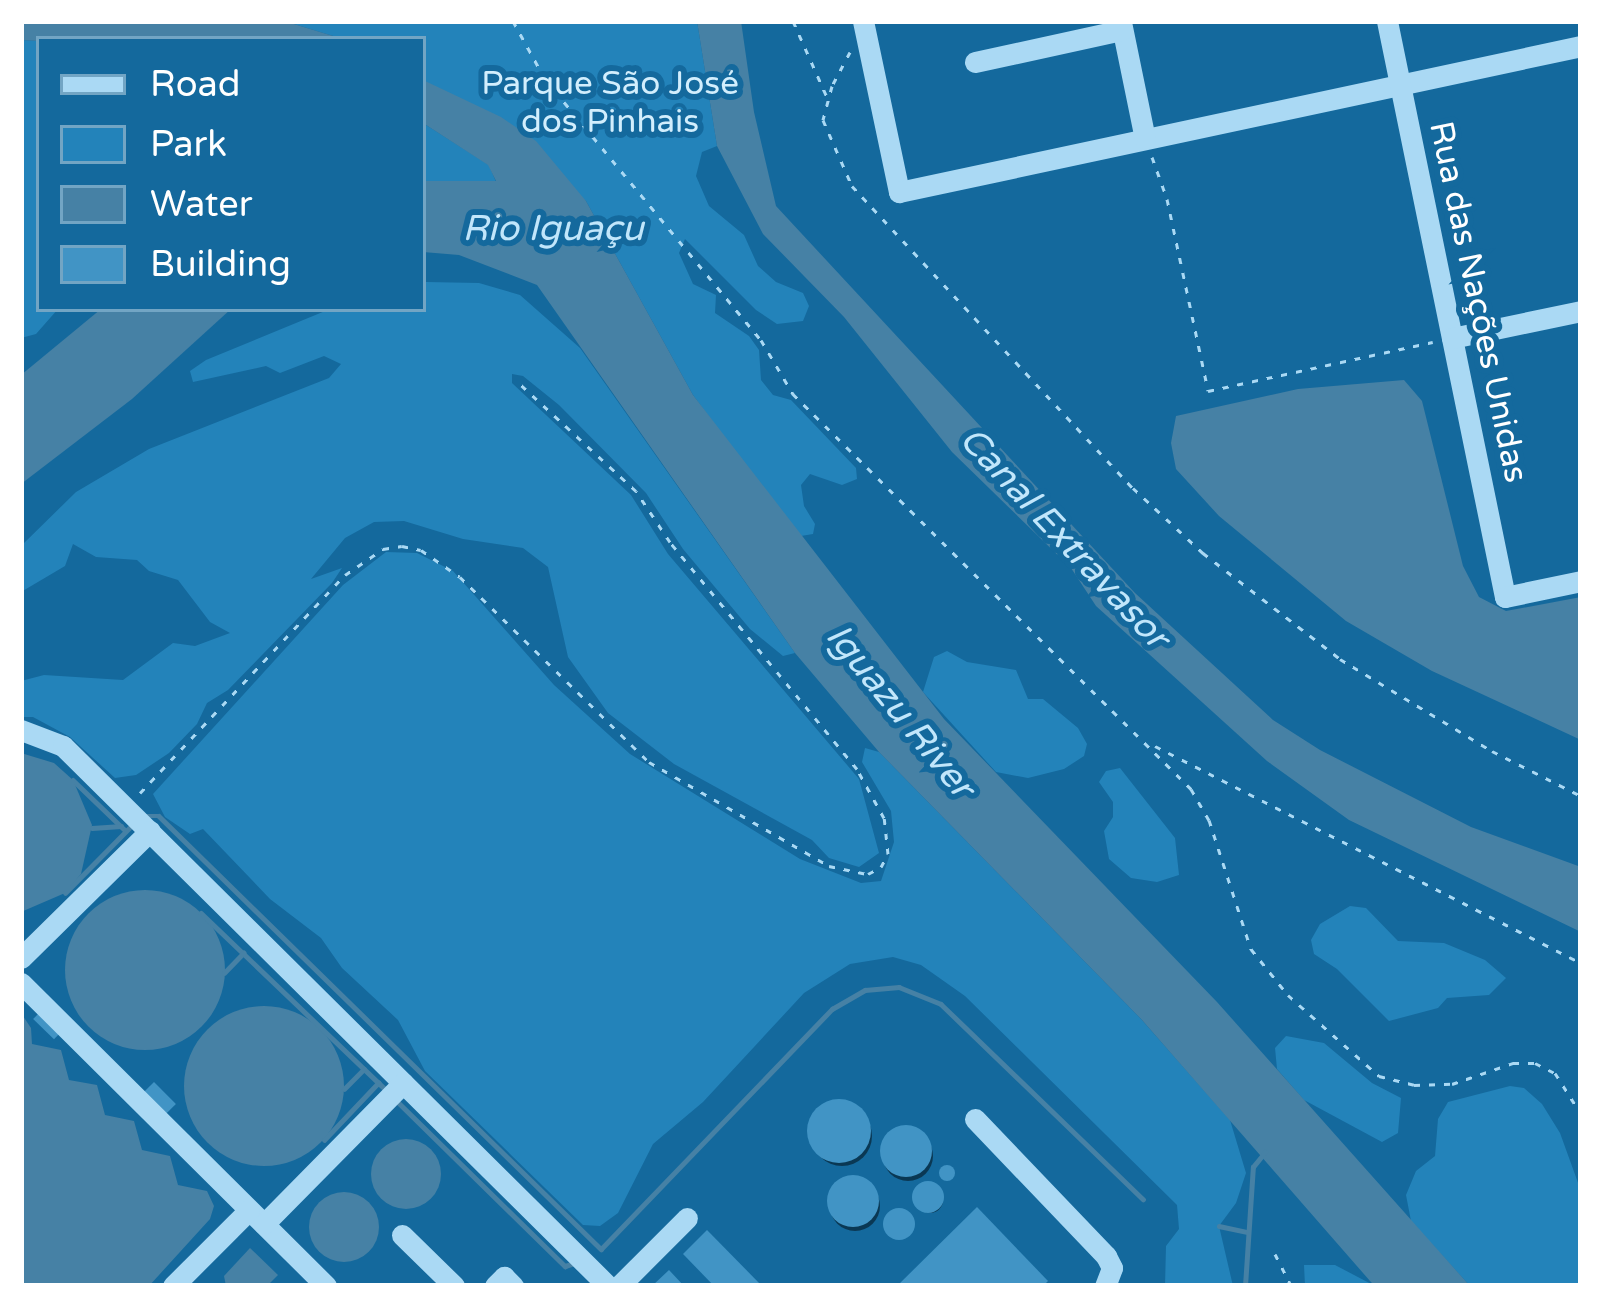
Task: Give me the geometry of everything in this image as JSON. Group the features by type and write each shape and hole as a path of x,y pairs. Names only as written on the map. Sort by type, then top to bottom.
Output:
{"street":[{"name":"Rua das Nações Unidas","path":"1387,21 1505,597 1581,581"},
{"path":"975,62 1121,26 1145,140"},
{"path":"865,31 899,192 1581,46"},
{"path":"1452,338 1581,310"},
{"path":"21,730 63,746 404,1083 596,1282"},
{"path":"21,958 150,831"},
{"path":"21,983 326,1286"},
{"path":"173,1286 404,1083"},
{"path":"975,1119 1106,1256 1112,1268 1105,1286"},
{"path":"619,1286 687,1218"},
{"path":"402,1234 454,1286"},
{"path":"495,1286 504,1277 513,1286"}],"path":[{"path":"513,21 545,80 761,340 793,394 1191,789 1209,820 1251,949 1340,1046 1378,1076 1414,1085 1452,1084 1513,1063 1535,1063 1555,1073 1581,1114"},
{"path":"793,21 827,98"},
{"path":"865,31 848,53 827,98 825,131 852,186 1133,488 1203,553 1340,659 1475,742 1581,796"},
{"path":"1145,140 1167,199 1208,391 1452,338"},
{"path":"126,808 345,575 383,549 402,546 421,550 460,577 649,762 829,866 868,874 881,868 888,854 884,818 857,769 670,542 636,490 518,382"},
{"path":"1150,744 1581,963"},
{"path":"1275,1254 1291,1286"}],"green space":[{"name":"Parque São José dos Pinhais","path":"284,21 697,21 717,146 702,152 696,176 709,206 744,235 758,266 776,282 803,293 809,306 803,321 777,324 756,310 685,239 679,253 693,284 716,295 715,313 749,336 759,350 761,380 773,395 791,400 856,468 857,479 842,485 810,474 801,485 804,506 815,524 813,534 801,536 784,518 693,395 586,201 426,82 426,36 333,36"},
{"path":"21,40 36,41 36,312 55,312 36,334 21,338"},
{"path":"426,125 489,165 496,182 426,181"},
{"path":"426,282 479,283 520,295 580,348 795,653 783,656 750,629 683,549 646,493 559,405 523,376 512,374 512,383 631,495 668,554 859,779 879,853 859,867 829,858 812,840 674,764 608,713 568,657 548,567 523,548 463,539 404,521 374,522 345,538 311,579 342,568 332,583 228,690 207,703 197,724 169,753 136,775 115,778 70,737 33,717 21,717 21,681 44,675 123,680 173,643 195,646 230,633 210,622 178,580 149,571 137,560 96,557 73,544 65,566 21,592 21,546 76,492 149,449 329,378 341,364 324,356 280,373 266,366 193,382 190,371 323,312 426,312"},
{"path":"386,552 417,553 453,571 554,685 630,754 800,859 861,883 881,881 894,842 891,811 862,762 865,748 879,752 1141,1019 1230,1120 1246,1173 1236,1203 1219,1226 1233,1286 1165,1286 1166,1246 1179,1229 1177,1205 965,996 921,965 893,957 850,964 804,993 703,1102 653,1144 618,1213 600,1226 583,1225 425,1071 398,1020 342,968 321,938 270,899 203,829 190,834 165,817 153,794 343,585"},
{"path":"947,651 967,662 1016,670 1028,699 1043,699 1078,728 1087,744 1084,756 1064,769 1028,778 996,772 923,692 934,657"},
{"path":"1120,768 1175,838 1179,875 1157,882 1131,878 1109,859 1104,831 1113,817 1113,802 1099,782 1106,771"},
{"path":"1350,906 1366,908 1398,941 1444,943 1485,960 1506,978 1489,995 1447,998 1438,1008 1389,1021 1337,969 1314,954 1311,940 1320,924"},
{"path":"1286,1036 1324,1043 1372,1083 1401,1098 1398,1133 1382,1142 1304,1100 1277,1069 1275,1048"},
{"path":"1510,1086 1524,1088 1542,1104 1560,1133 1581,1191 1581,1286 1470,1286 1411,1221 1406,1195 1416,1171 1435,1156 1438,1119 1448,1102"},
{"path":"1304,1265 1335,1265 1375,1286 1305,1286"}],"water":[{"path":"21,21 284,21 333,36 36,36 36,41 21,40"},
{"name":"Canal Extravasor","path":"697,21 741,21 754,112 776,206 1135,593 1273,720 1320,750 1471,827 1581,867 1581,932 1349,820 1267,761 1096,606 1071,568 952,452 844,317 763,234 717,146"},
{"name":"Rio Iguaçu","path":"426,81 501,117 536,141 586,201 693,395 944,719 1217,1002 1470,1286 1375,1286 1142,1020 879,752 795,653 537,285 459,255 426,252 426,181 496,181 488,165 426,125"},
{"path":"97,312 228,312 132,399 21,484 21,375"},
{"path":"1404,380 1422,401 1463,566 1479,597 1506,611 1581,597 1581,740 1432,671 1346,621 1219,516 1176,469 1171,443 1176,416 1298,389"},
{"path":"21,753 54,763 73,780 92,825 81,874 65,893 21,912"},
{"path":"145,890 175,896 201,914 219,940 225,970 219,1000 201,1026 175,1044 145,1050 115,1044 89,1026 71,1000 65,970 71,940 89,914 115,896"},
{"path":"264,1006 295,1012 320,1030 338,1055 344,1086 338,1117 320,1142 295,1160 264,1166 233,1160 208,1142 190,1117 184,1086 190,1055 208,1030 233,1012"},
{"path":"21,1013 31,1028 32,1044 61,1050 69,1080 97,1085 105,1115 134,1121 142,1150 170,1156 178,1185 207,1191 214,1206 210,1219 149,1286 21,1286"},
{"path":"406,1139 431,1149 441,1174 431,1199 406,1209 381,1199 371,1174 381,1149"},
{"path":"344,1192 369,1202 379,1227 369,1252 344,1262 319,1252 309,1227 319,1202"},
{"path":"250,1248 278,1275 267,1286 226,1286 224,1276"}],"building":[{"path":"38,1014 59,1034 54,1039 33,1019"},
{"path":"154,1082 176,1104 165,1115 143,1093"},
{"path":"839,1099 861,1109 871,1131 861,1153 839,1163 817,1153 807,1131 817,1109"},
{"path":"906,1125 925,1132 932,1151 925,1170 906,1177 887,1170 880,1151 887,1132"},
{"path":"947,1165 955,1173 947,1181 939,1173"},
{"path":"853,1175 872,1182 879,1201 872,1220 853,1227 834,1220 827,1201 834,1182"},
{"path":"928,1181 939,1186 944,1197 939,1208 928,1213 917,1208 912,1197 917,1186"},
{"path":"977,1207 1048,1281 1043,1286 897,1286"},
{"path":"899,1208 910,1213 915,1224 910,1235 899,1240 888,1235 883,1224 888,1213"},
{"path":"707,1230 762,1286 714,1286 683,1254"},
{"path":"669,1270 684,1286 652,1286"}],"waterway":[{"path":"73,780 125,830"},
{"path":"145,816 159,816 601,1249 832,1009 865,990 899,987 941,1004 1143,1199"},
{"path":"65,893 132,825"},
{"path":"92,828 121,826"},
{"path":"201,913 384,1088"},
{"path":"224,973 243,953"},
{"path":"344,1089 364,1069"},
{"path":"324,1140 378,1083"},
{"path":"399,1103 565,1266 575,1263"},
{"path":"1245,1286 1253,1167 1265,1152"},
{"path":"1219,1226 1247,1232"}],"water label":[{"name":"Iguazu River","path":"900,711"}]}
